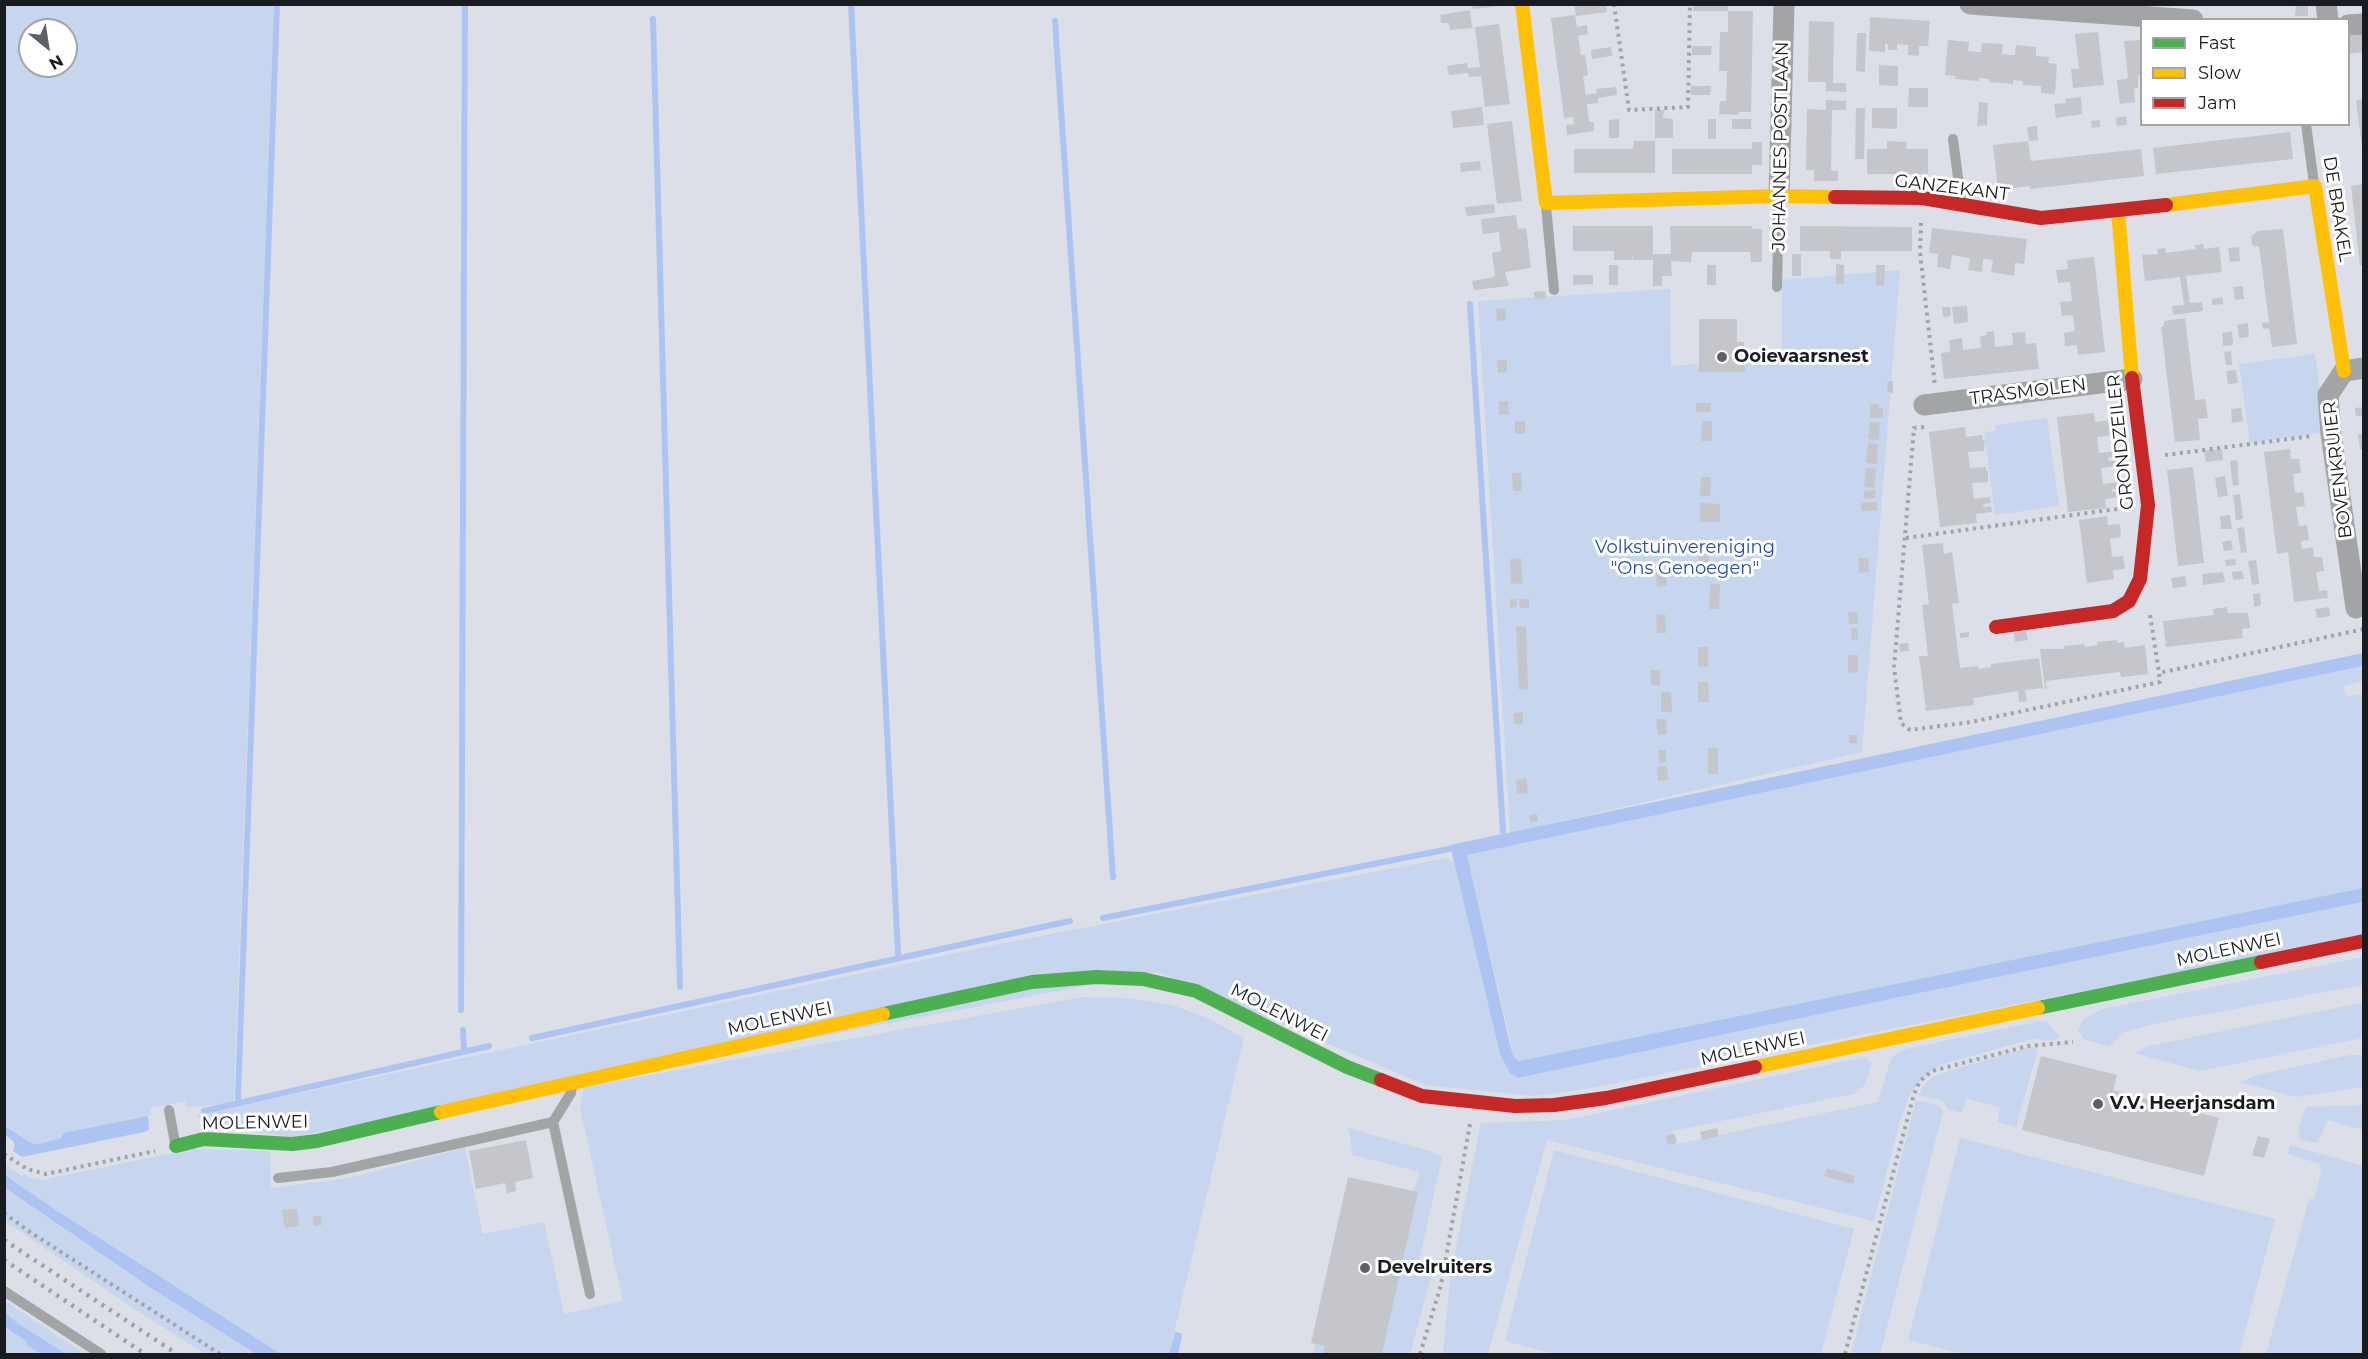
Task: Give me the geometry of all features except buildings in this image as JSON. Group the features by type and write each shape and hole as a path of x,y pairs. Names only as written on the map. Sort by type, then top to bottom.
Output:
{"street":[{"path":"1522,4 1546,202"},
{"name":"JOHANNES POSTLAAN","path":"1779,196 1784,4"},
{"path":"1970,4 2064,8 2172,18"},
{"name":"GANZEKANT","path":"1546,202 1779,196 1922,198 2041,218 2118,211 2315,186"},
{"name":"DE BRAKEL","path":"2315,186 2354,370"},
{"name":"GRONDZEILER","path":"1996,627 2113,610 2129,602 2140,579 2148,505 2132,379 2118,211"},
{"name":"BOVENKRUIER","path":"2354,370 2328,395 2331,434 2356,608"},
{"name":"TRASMOLEN","path":"1924,405 2132,379"},
{"name":"MOLENWEI","path":"176,1146 204,1139 292,1144 317,1141 1032,982 1096,977 1143,979 1196,991 1336,1061 1422,1096 1525,1106 1554,1105 1606,1098 2364,941"}],"lane":[{"name":"DE BRAKEL","path":"2306,126 2315,186"},
{"path":"1953,139 1961,204"},
{"name":"JOHANNES POSTLAAN","path":"1778,287 1779,196"},
{"path":"1546,202 1554,290"},
{"path":"572,1083 571,1093 553,1122 590,1294"},
{"path":"169,1110 176,1146"},
{"path":"278,1178 332,1172 553,1122"},
{"path":"4,1291 101,1354"}],"path":[{"path":"1614,4 1629,110 1688,107 1690,4"},
{"path":"1922,198 1920,252 1936,395 1923,396 1926,426 1914,428 1894,668 1902,723 1910,730 1971,722 2160,682 2149,612"},
{"path":"2142,458 2331,434"},
{"path":"1906,538 2148,505"},
{"path":"2159,673 2364,629"},
{"path":"1845,1354 1914,1094 1920,1081 1932,1071 2028,1046 2073,1042"},
{"path":"1420,1354 1441,1285 1469,1137 1473,1102"},
{"path":"4,1154 37,1173 55,1173 176,1146"},
{"path":"4,1213 220,1354"}],"green space":[{"path":"5,5 274,5 234,1099 231,1103 194,1107 187,1107 186,1101 150,1108 151,1115 148,1116 63,1133 61,1138 39,1144 31,1143 5,1126"},
{"name":"Volkstuinvereniging \"Ons Genoegen\"","path":"1900,270 1862,752 1510,833 1478,301 1670,289 1671,366 1782,357 1782,280"},
{"path":"2315,354 2326,432 2250,443 2239,364"},
{"path":"2047,418 2059,506 1995,515 1984,432 1995,431 1995,425"},
{"path":"2363,666 2363,681 2343,686 2346,697 2363,694 2363,888 1519,1061 1514,1057 1467,855"},
{"path":"1446,858 1455,862 1500,1054 1518,1078 2363,902 2363,936 1585,1089 1534,1096 1426,1085 1158,972 292,1137 204,1125 197,1115 994,945"},
{"path":"2363,957 2363,985 2154,1024 2125,1032 2109,1046 2085,1040 2078,1031 2083,1020 2102,1009"},
{"path":"1082,997 1129,998 1173,1005 1211,1020 1244,1038 1169,1354 281,1354 54,1210 5,1175 4,1164 22,1176 24,1174 42,1180 192,1149 270,1151 271,1188 349,1178 465,1148 483,1234 544,1222 564,1314 623,1301 581,1112 580,1103 584,1087"},
{"path":"2363,1004 2363,1038 2200,1071 2135,1053 2149,1046"},
{"path":"2046,1020 2059,1036 2055,1041 2031,1039 1940,1065 1922,1079 1910,1094 1899,1124 1874,1221 1547,1140 1488,1354 1443,1354 1451,1272 1481,1123 1566,1120 1865,1057 1872,1062 1865,1085 1854,1094 1672,1131 1676,1144 1878,1102 1891,1058 1901,1050"},
{"path":"2031,1047 2038,1049 2016,1127 1997,1122 2000,1107 1966,1099 1962,1113 1948,1109 1942,1101 1918,1095 1923,1086 1933,1077"},
{"path":"2350,1055 2363,1055 2363,1087 2296,1097 2240,1082 2257,1075"},
{"path":"1916,1100 1939,1106 1943,1112 1880,1354 1851,1354"},
{"path":"2363,1105 2363,1130 2328,1120 2317,1143 2299,1139 2299,1126 2306,1107"},
{"name":"Develruiters","path":"1348,1128 1436,1153 1442,1158 1418,1266 1433,1270 1410,1354 1313,1354 1349,1189 1410,1200 1420,1172 1353,1155"},
{"path":"1960,1138 2275,1219 2239,1354 1963,1354 1908,1340"},
{"path":"2290,1145 2363,1166 2363,1354 2266,1354 2309,1199 2314,1199 2321,1172 2320,1164 2288,1154"},
{"path":"1554,1150 1854,1229 1821,1354 1554,1354 1505,1341"},
{"path":"4,1188 154,1290 256,1354 205,1354 139,1312 5,1221"},
{"path":"5,1301 85,1354 66,1354 19,1324 5,1313"},
{"path":"4,1327 26,1341 28,1346 41,1354 5,1354"}],"water":[{"path":"2363,653 2363,666 1467,855 1510,1045 1514,1057 1519,1061 2363,888 2363,902 1518,1078 1510,1073 1500,1054 1450,845"},
{"path":"148,1116 149,1130 144,1132 22,1157 5,1152 13,1151 15,1145 5,1135 5,1126 31,1143 39,1144 61,1138 63,1133"},
{"path":"5,1175 54,1209 281,1354 256,1354 154,1290 5,1188"},
{"path":"5,1313 66,1354 41,1354 28,1346 26,1341 5,1327"},
{"path":"1175,1332 1181,1333 1182,1336 1178,1354 1169,1354"}],"pier":[{"path":"9,1148 25,1159 4,1163 4,1149"}],"waterway":[{"path":"238,1098 277,4"},
{"path":"461,1010 465,4"},
{"path":"851,4 898,953"},
{"path":"653,19 680,987"},
{"path":"1055,21 1113,877"},
{"path":"1470,304 1503,831"},
{"path":"1103,918 1459,847"},
{"path":"532,1038 1070,921"},
{"path":"463,1030 464,1051"},
{"path":"204,1111 489,1046"}],"railway":[{"path":"4,1240 177,1354"},
{"path":"4,1260 145,1354"}],"traffic: fast":[{"path":"2038,1008 2261,962"},
{"path":"883,1014 1032,982 1096,977 1143,979 1196,991 1347,1067 1381,1080"},
{"path":"176,1146 204,1139 292,1144 317,1141 441,1112"}],"traffic: slow":[{"path":"1522,4 1546,203 1779,196 1835,197"},
{"path":"2166,205 2315,186 2344,371"},
{"path":"2118,211 2132,378"},
{"path":"1755,1067 2038,1008"},
{"path":"441,1112 883,1014"}],"traffic: jam":[{"path":"1835,197 1922,198 2041,218 2166,205"},
{"path":"1996,627 2113,611 2129,601 2140,579 2148,505 2132,378"},
{"path":"2261,962 2364,941"},
{"path":"1381,1080 1422,1096 1515,1106 1554,1105 1606,1098 1755,1067"}],"place":[{"name":"Ooievaarsnest","path":"1722,357"},
{"name":"V.V. Heerjansdam","path":"2098,1104"},
{"name":"Develruiters","path":"1365,1268"}]}
